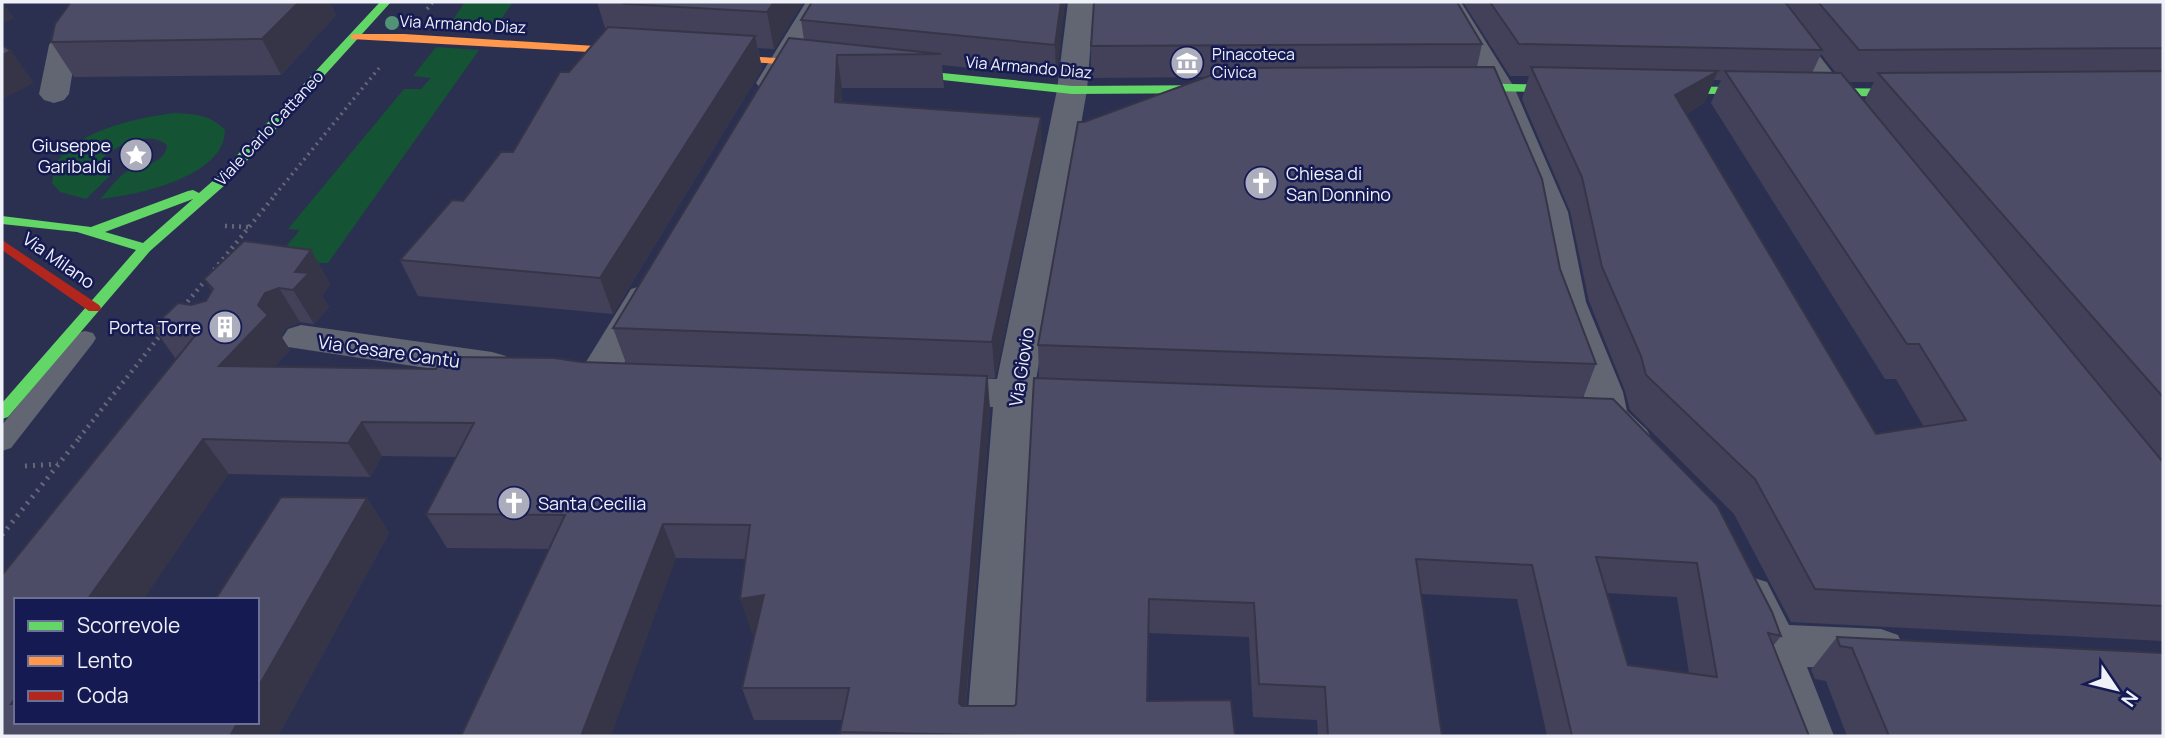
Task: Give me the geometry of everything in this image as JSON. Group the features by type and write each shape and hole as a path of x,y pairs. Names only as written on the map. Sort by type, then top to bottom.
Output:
{"street":[{"path":"55,86 57,59 64,37 88,2"},
{"name":"Viale Carlo Cattaneo","path":"2,413 145,248 220,181 386,2"},
{"path":"757,107 819,2"},
{"name":"Via Giovio","path":"991,736 1014,394 1072,90 1081,2"},
{"path":"1448,2 1499,87 1551,212 1568,302 1603,392 1609,416 1654,463"},
{"path":"1765,2 1867,136"},
{"name":"Via Armando Diaz","path":"355,37 404,37 662,53"},
{"path":"690,55 839,66"},
{"name":"Via Armando Diaz","path":"881,70 1072,90 1237,89"},
{"path":"1430,88 1596,89"},
{"path":"1638,90 1930,93"},
{"path":"91,232 169,204 220,181"},
{"name":"Via Milano","path":"2,220 91,232 145,248"},
{"name":"Via Milano","path":"2,244 94,308"},
{"path":"595,380 661,269"},
{"name":"Via Cesare Cantù","path":"301,338 595,380 641,381"},
{"path":"904,390 1125,398"},
{"path":"1568,415 1609,416"},
{"path":"1734,562 1775,645 1809,736"},
{"path":"1775,645 1927,652"}],"lane":[{"name":"Viale Carlo Cattaneo","path":"2,442 48,388 148,256 145,248"}],"path":[{"path":"180,310 433,2"},
{"path":"2,536 165,329"}],"green space":[{"path":"465,2 513,2 494,29 448,27"},
{"path":"436,47 479,50 328,263 261,262 282,251 300,230 288,229 404,89 421,89 431,78 413,76"},
{"path":"175,113 208,118 225,130 221,146 211,160 195,171 156,188 100,199 124,173 162,157 167,145 152,139 143,139 134,140 104,157 102,168 114,172 86,199 60,192 52,183 57,162 79,141 128,122"}],"building":[{"path":"71,2 299,2 262,39 51,42 55,24"},
{"path":"774,2 767,12 624,4"},
{"path":"812,2 1061,2 1055,45 801,20"},
{"path":"1094,2 1457,2 1482,44 1091,46"},
{"path":"1490,2 1785,2 1822,50 1519,44"},
{"path":"1818,2 2163,2 2163,48 1859,50"},
{"path":"608,27 755,36 600,278 400,260 452,200 463,201 501,152 513,152 560,72 569,72"},
{"path":"789,38 941,54 837,55 835,102 1041,117 992,342 613,328"},
{"path":"2,45 11,51 2,55"},
{"path":"1494,67 1542,179 1560,269 1596,364 1038,345 1078,122 1231,68"},
{"path":"1531,67 1718,71 1675,95 1876,434 1966,420 1919,344 1907,344 1725,71 1841,73 2163,462 2163,606 1815,589 1755,479 1646,375 1641,356 1602,267 1582,177"},
{"path":"2163,71 2163,397 1878,73"},
{"path":"244,241 311,250 295,272 309,273 293,290 279,288 265,293 258,305 268,315 219,366 436,369 442,357 554,358 581,362 987,376 959,703 962,706 1016,704 1034,378 1613,399 1717,505 1772,612 1781,636 1768,633 1809,736 1572,736 1532,565 1416,559 1442,736 1328,736 1325,687 1259,684 1254,603 1149,599 1147,701 1231,700 1235,736 840,732 849,688 742,688 764,595 740,599 750,525 663,524 581,736 461,736 565,515 426,514 474,423 362,422 348,443 203,439 88,598 14,598 14,700 11,704 14,704 14,724 237,724 230,736 2,736 2,575 198,332 153,327 178,303 191,305 206,301 213,289 204,279","holes":["1596,557 1697,563 1717,677 1628,665"]},
{"path":"281,497 367,498 259,686 259,598 216,598"},
{"path":"1837,637 2163,653 2163,736 1889,736 1852,648 1840,646"}],"traffic: fast":[{"path":"2,413 145,248 220,182 386,2"},
{"path":"892,72 1072,90 1226,89"},
{"path":"1451,87 1579,89"},
{"path":"1657,90 1919,93"},
{"path":"91,232 193,194"},
{"path":"2,220 78,228 145,248"}],"traffic: slow":[{"path":"355,37 404,37 643,52"},
{"path":"707,56 828,65"}],"traffic: jam":[{"path":"2,244 94,308"}],"place":[{"name":"Pinacoteca Civica","path":"1187,63"},
{"name":"Giuseppe Garibaldi","path":"136,155"},
{"name":"Chiesa di San Donnino","path":"1261,183"},
{"name":"Porta Torre","path":"225,327"},
{"name":"Santa Cecilia","path":"514,503"}]}
